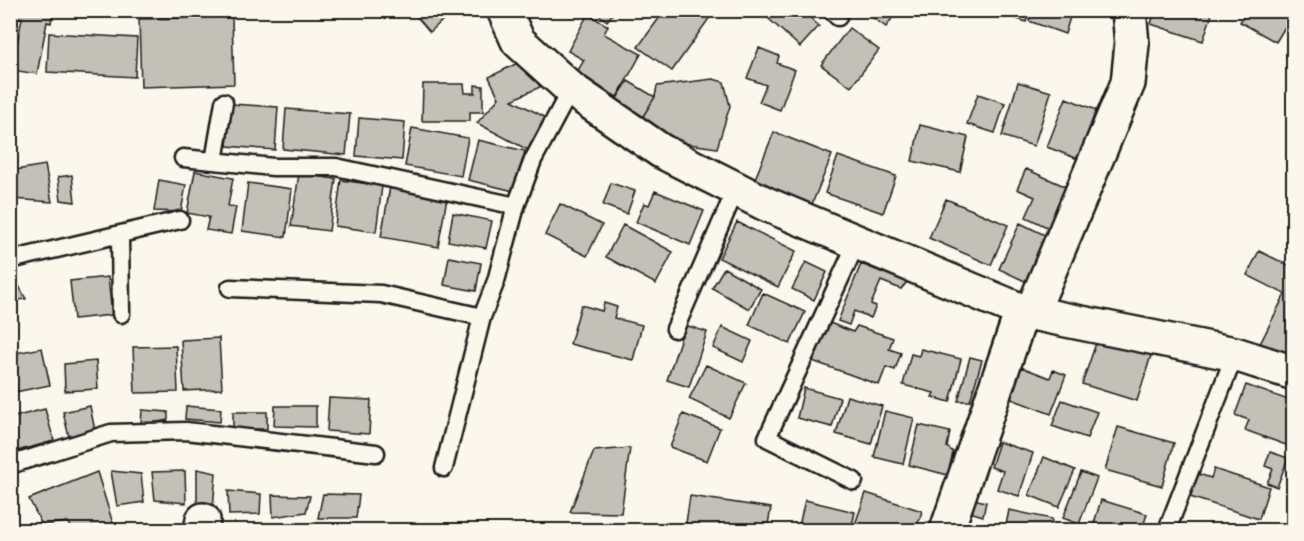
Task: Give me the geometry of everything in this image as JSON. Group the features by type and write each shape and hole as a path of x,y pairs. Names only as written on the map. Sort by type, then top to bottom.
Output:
{"street":[{"path":"504,10 518,41 571,89 662,151 736,189 857,242 1027,311 1234,354 1293,373"},
{"path":"948,531 1027,311 1128,83 1132,44 1128,10"}],"lane":[{"path":"444,468 482,317 496,281 516,206 533,160 571,89"},
{"path":"214,161 224,102"},
{"path":"183,158 273,167 336,166 516,206"},
{"path":"675,329 736,189"},
{"path":"10,260 180,220"},
{"path":"120,235 121,314"},
{"path":"854,481 767,438 857,242"},
{"path":"230,288 381,294 482,317"},
{"path":"1167,531 1234,354"},
{"path":"10,465 111,433 186,431 376,453"}],"building":[{"path":"10,10 53,10 51,23 47,22 37,74 12,70 22,18 10,15"},
{"path":"411,10 454,10 430,32"},
{"path":"593,10 616,10 607,21"},
{"path":"665,10 715,10 672,71 638,47"},
{"path":"759,10 802,10 819,26 800,47"},
{"path":"862,10 898,10 886,27"},
{"path":"992,10 1030,10 1026,22"},
{"path":"1033,10 1072,10 1065,34 1029,21"},
{"path":"1155,10 1213,11 1203,41 1151,24"},
{"path":"1247,10 1294,10 1294,12 1276,42 1240,22"},
{"path":"588,14 608,26 604,34 641,54 617,97 576,74 584,60 568,51"},
{"path":"232,17 234,84 141,87 139,19"},
{"path":"10,18 17,20 10,54"},
{"path":"849,28 879,50 851,87 821,65"},
{"path":"49,33 137,38 135,77 47,72"},
{"path":"759,48 779,56 777,63 795,70 780,110 759,102 766,85 747,78"},
{"path":"526,59 540,87 512,100 545,117 528,150 477,123 499,98 489,77"},
{"path":"713,79 724,82 730,106 717,148 689,144 665,136 640,121 655,97 657,86"},
{"path":"628,81 655,97 640,121 614,103"},
{"path":"1018,82 1051,92 1034,146 1002,136"},
{"path":"423,84 464,84 465,93 475,93 475,85 483,86 483,112 470,112 470,121 422,121"},
{"path":"978,94 1005,103 995,133 967,124"},
{"path":"1066,98 1096,110 1078,159 1047,147"},
{"path":"231,104 278,107 275,150 227,146"},
{"path":"286,109 350,114 346,155 283,149"},
{"path":"359,118 405,122 402,160 356,156"},
{"path":"920,125 968,137 960,172 912,161"},
{"path":"412,128 468,138 461,176 405,166"},
{"path":"774,132 832,155 812,204 754,181"},
{"path":"478,140 525,151 514,191 468,180"},
{"path":"838,156 896,176 883,213 825,193"},
{"path":"45,165 52,202 13,199 16,170"},
{"path":"1026,169 1071,189 1053,230 1026,217 1035,197 1017,189"},
{"path":"195,171 233,178 228,206 236,207 231,234 206,230 209,217 187,213"},
{"path":"299,174 336,179 329,231 291,226"},
{"path":"72,175 75,202 61,200 58,177"},
{"path":"159,180 186,185 181,212 154,211"},
{"path":"341,180 382,186 376,232 335,226"},
{"path":"248,183 292,189 286,237 242,231"},
{"path":"611,183 635,191 627,214 603,205"},
{"path":"390,187 447,198 438,247 381,237"},
{"path":"655,191 704,211 690,245 636,222 644,203 649,205"},
{"path":"946,199 1008,225 991,265 929,238"},
{"path":"560,204 602,225 587,256 545,235"},
{"path":"453,213 492,221 486,248 448,241"},
{"path":"737,222 796,251 778,287 719,258"},
{"path":"1020,223 1049,237 1027,282 999,269"},
{"path":"623,225 673,252 656,284 606,257"},
{"path":"1259,251 1294,268 1294,362 1259,346 1285,294 1247,275"},
{"path":"449,257 481,263 476,291 444,285"},
{"path":"806,262 827,272 814,300 792,289"},
{"path":"861,264 907,282 901,289 881,281 871,304 876,306 871,318 854,311 849,325 838,321"},
{"path":"724,268 761,289 749,309 712,288"},
{"path":"108,277 112,315 74,319 70,281"},
{"path":"19,286 26,299 10,301 10,288"},
{"path":"763,293 805,312 790,344 749,325"},
{"path":"604,303 617,307 614,318 642,325 633,360 570,344 581,305 602,311"},
{"path":"827,322 853,332 857,326 893,338 889,349 901,353 895,370 886,367 879,385 807,359 814,339 821,341"},
{"path":"685,325 707,332 689,387 667,380"},
{"path":"722,327 752,341 743,362 713,348"},
{"path":"219,338 222,389 184,391 181,340"},
{"path":"1096,343 1152,352 1137,401 1082,384"},
{"path":"176,346 178,392 135,393 133,347"},
{"path":"42,348 50,385 10,393 10,354"},
{"path":"921,349 961,359 950,402 932,397 934,393 903,385 911,354 919,356"},
{"path":"970,357 982,360 970,401 958,401"},
{"path":"96,361 98,389 65,391 64,364"},
{"path":"706,365 746,383 729,418 689,399"},
{"path":"1021,367 1050,378 1053,370 1066,375 1051,414 1009,398"},
{"path":"1246,385 1294,402 1294,448 1245,430 1249,420 1235,415"},
{"path":"804,388 840,398 832,427 797,418"},
{"path":"847,396 882,406 871,444 836,434"},
{"path":"329,398 371,400 369,434 327,431"},
{"path":"1062,400 1097,412 1087,438 1052,426"},
{"path":"90,406 95,431 69,437 63,412"},
{"path":"186,406 221,409 220,422 185,419"},
{"path":"275,406 316,406 316,427 274,426"},
{"path":"45,409 54,441 17,451 10,418"},
{"path":"142,410 168,412 168,420 141,425"},
{"path":"885,411 914,418 903,464 874,457"},
{"path":"233,412 267,412 267,429 233,429"},
{"path":"683,414 720,428 707,461 670,447"},
{"path":"919,425 950,432 947,447 953,452 948,475 909,465"},
{"path":"1118,427 1174,443 1162,486 1105,470"},
{"path":"999,442 1033,453 1019,496 997,489 1003,471 991,467"},
{"path":"630,448 621,513 570,512 594,451"},
{"path":"1270,452 1288,458 1277,487 1267,483 1273,469 1265,466"},
{"path":"1044,457 1075,470 1059,507 1029,495"},
{"path":"197,469 216,473 213,508 197,510"},
{"path":"1214,469 1269,487 1259,519 1187,496 1195,473 1211,478"},
{"path":"111,471 141,474 144,502 117,506"},
{"path":"185,471 186,503 155,500 152,472"},
{"path":"97,472 115,530 73,530 68,522 42,525 29,499"},
{"path":"1081,472 1097,478 1079,524 1063,518"},
{"path":"228,491 261,494 260,514 229,515"},
{"path":"866,493 922,511 916,530 853,530"},
{"path":"323,494 359,495 356,518 318,518"},
{"path":"272,495 310,496 306,512 273,517"},
{"path":"690,496 771,508 767,530 685,530"},
{"path":"973,499 986,502 983,516 970,512"},
{"path":"805,500 855,512 851,530 798,530"},
{"path":"1101,500 1147,514 1142,530 1092,530"},
{"path":"1009,510 1052,519 1050,530 1005,530"}]}
